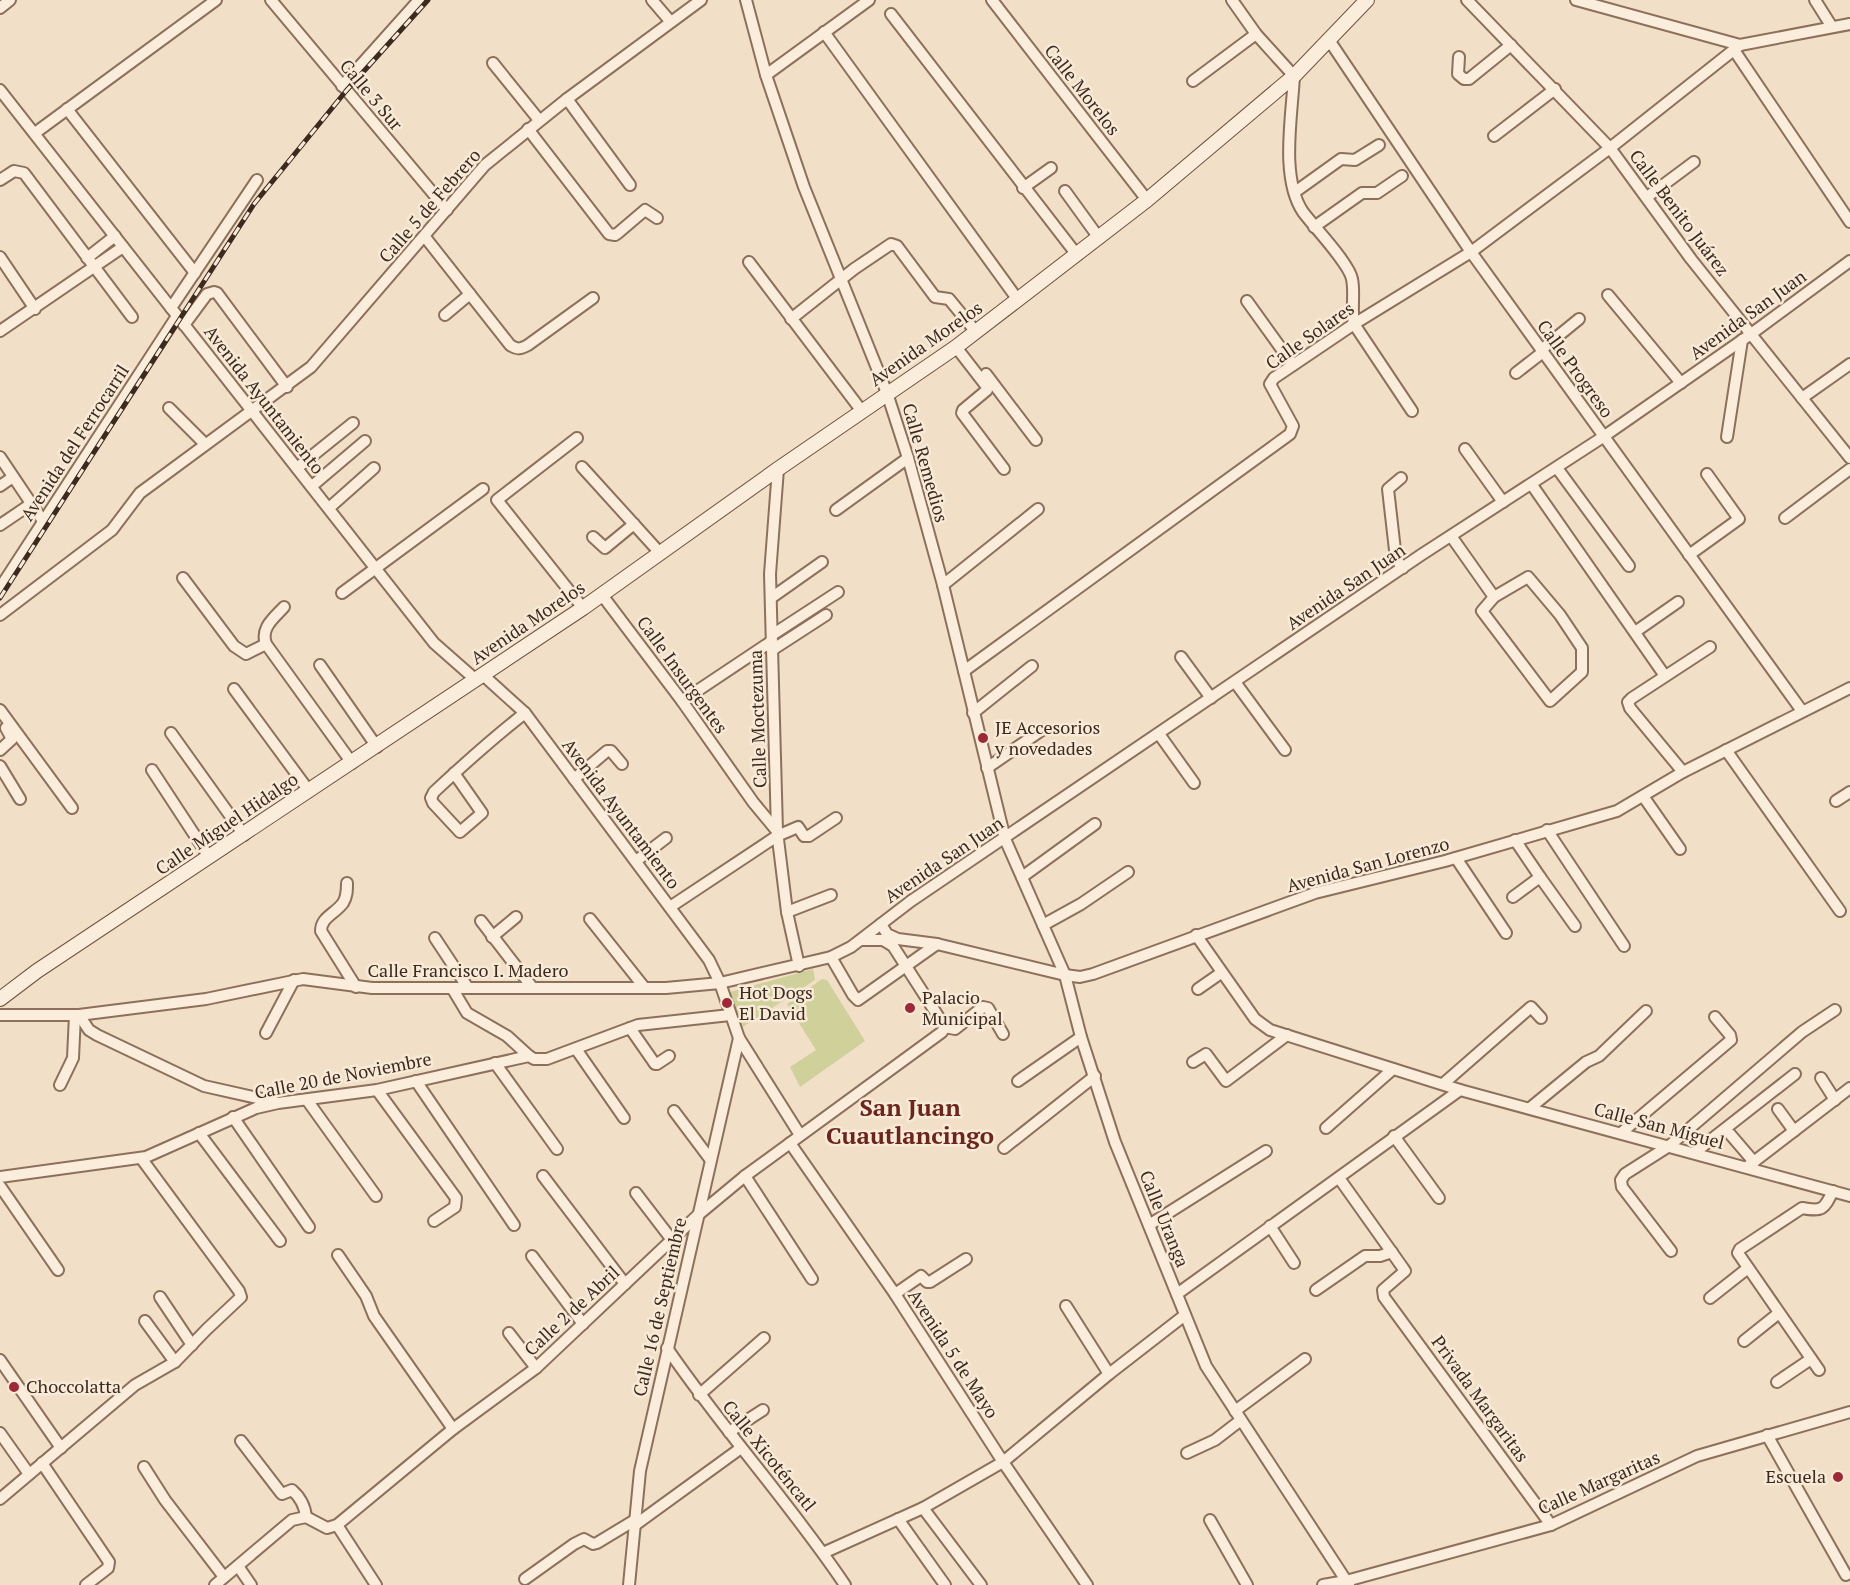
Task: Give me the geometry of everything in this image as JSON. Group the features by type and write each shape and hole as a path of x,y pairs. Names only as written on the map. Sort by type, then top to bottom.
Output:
{"street":[{"path":"0,8 10,0"},
{"path":"34,133 216,0"},
{"path":"342,86 419,0"},
{"path":"652,0 670,21"},
{"name":"Calle 5 de Febrero","path":"0,615 112,530 140,493 312,367 486,165 539,120 700,0"},
{"name":"Calle Remedios","path":"746,0 766,75 804,187 887,393 908,458 964,670 1005,839"},
{"path":"766,75 869,0"},
{"name":"Calle Morelos","path":"992,0 1147,200"},
{"path":"1232,0 1256,34 1294,76 1290,174 1295,192 1301,209 1352,277 1354,324 1412,411"},
{"name":"Avenida Morelos","path":"479,678 584,608 861,410 959,345 1077,255 1147,200 1294,76 1367,0"},
{"name":"Calle Benito Juárez","path":"1467,0 1610,148 1746,337 1802,398 1850,459"},
{"name":"Calle Solares","path":"1576,0 1737,47"},
{"path":"1815,0 1832,27"},
{"name":"Calle 3 Sur","path":"277,2 342,86 447,210"},
{"path":"891,14 1023,188 1077,255"},
{"name":"Calle Solares","path":"964,670 1290,434 1293,426 1270,384 1274,378 1354,324 1471,252 1610,148 1737,47 1850,24"},
{"path":"824,32 1018,300"},
{"path":"1193,81 1256,34"},
{"name":"Calle Progreso","path":"1329,40 1471,252 1802,711"},
{"path":"1459,57 1458,74 1464,79 1469,79 1511,45"},
{"path":"1737,47 1850,222"},
{"path":"493,63 539,120"},
{"path":"1494,136 1555,89"},
{"name":"Avenida Ayuntamiento","path":"0,90 434,643 525,713 709,960 720,983 739,1038 800,1135"},
{"path":"567,99 630,185"},
{"path":"67,109 195,273"},
{"path":"528,129 609,234 615,235 642,210 647,210 657,218"},
{"path":"1295,192 1341,159 1355,160 1379,145"},
{"path":"1647,197 1694,162"},
{"path":"1023,188 1051,168"},
{"path":"0,180 11,172 24,173 132,318"},
{"path":"1314,226 1362,193 1377,193 1402,177"},
{"name":"Avenida del Ferrocarril","path":"0,588 174,312 195,273 257,180"},
{"path":"1065,191 1099,238"},
{"path":"87,258 115,236"},
{"path":"425,237 510,345 516,349 528,345 593,298"},
{"path":"791,319 891,244 895,245 935,297 949,299 976,332"},
{"path":"0,332 123,247"},
{"path":"0,257 35,309"},
{"name":"Avenida San Juan","path":"861,940 911,901 1403,568 1604,437 1850,261"},
{"path":"748,262 861,410"},
{"path":"184,325 207,294 217,293 287,387"},
{"path":"445,315 470,294"},
{"path":"1608,295 1681,383"},
{"path":"1247,302 1293,365"},
{"path":"1516,373 1579,319"},
{"path":"1726,437 1746,337"},
{"path":"959,345 1036,440"},
{"path":"959,345 987,387 987,390 962,413 1004,469"},
{"path":"1802,398 1850,364"},
{"path":"169,408 205,444"},
{"path":"297,468 353,423"},
{"path":"577,438 497,501 584,608"},
{"path":"312,486 365,441"},
{"path":"1465,449 1503,502"},
{"path":"0,458 43,521"},
{"path":"836,510 908,458"},
{"path":"582,467 660,553"},
{"path":"329,508 374,468"},
{"path":"1557,468 1629,566"},
{"name":"Calle Moctezuma","path":"778,469 771,550 777,834 787,912 799,966"},
{"path":"1785,518 1850,469"},
{"path":"1689,555 1739,519 1707,474"},
{"path":"0,486 13,477"},
{"path":"1401,478 1388,489 1396,559 1403,568"},
{"path":"1532,485 1665,676"},
{"path":"342,593 483,489"},
{"path":"0,525 32,504"},
{"path":"942,585 1038,509"},
{"path":"593,537 605,548 634,524"},
{"path":"1451,536 1494,597"},
{"path":"771,598 822,562"},
{"path":"1528,577 1560,615 1582,648 1582,672 1550,701 1483,614 1484,608 1494,597 1528,577"},
{"path":"183,578 234,646 246,654 266,644"},
{"path":"682,701 772,642 838,592"},
{"name":"Calle Insurgentes","path":"602,595 682,701 777,834"},
{"path":"1635,632 1678,602"},
{"path":"284,607 266,627 263,636 266,644 352,763"},
{"path":"772,642 826,615"},
{"path":"1683,772 1630,708 1628,702 1710,647"},
{"path":"1181,657 1211,698"},
{"path":"320,665 377,747"},
{"path":"974,713 1032,666"},
{"name":"Calle Miguel Hidalgo","path":"0,999 37,971 479,678"},
{"path":"1235,682 1285,750"},
{"name":"Avenida San Lorenzo","path":"881,924 891,937 937,944 1065,975 1080,977 1093,974 1315,894 1456,858 1617,811 1683,772 1850,688"},
{"path":"234,689 309,791"},
{"path":"0,710 72,808"},
{"path":"454,773 482,813 460,832 433,803 434,792 454,773 484,745 525,713"},
{"path":"0,720 12,738 0,750"},
{"path":"987,768 1042,730"},
{"path":"171,732 244,835"},
{"path":"1159,734 1194,783"},
{"path":"1726,750 1840,911"},
{"path":"574,779 607,751 610,751 622,764"},
{"path":"0,766 20,799"},
{"path":"152,770 209,857"},
{"path":"1836,801 1850,792"},
{"path":"1643,796 1680,849"},
{"path":"670,907 777,834 798,827 804,836 809,836 836,818"},
{"path":"1022,877 1095,824"},
{"path":"1547,830 1624,946"},
{"path":"636,861 666,838"},
{"name":"Calle Uranga","path":"1005,839 1065,975 1081,1038 1115,1142 1206,1366 1347,1583"},
{"path":"1515,840 1575,926"},
{"path":"1456,858 1506,933"},
{"path":"1043,925 1081,904 1128,872"},
{"path":"1514,897 1540,877"},
{"path":"347,883 344,901 324,920 321,931 356,987"},
{"path":"787,912 831,895"},
{"path":"492,937 516,917"},
{"path":"590,919 644,987"},
{"path":"481,921 532,987"},
{"name":"Calle San Miguel","path":"1196,935 1255,1018 1270,1030 1460,1090 1694,1153 1750,1165 1844,1192"},
{"path":"435,938 468,988"},
{"path":"861,940 883,940 893,946 945,1027"},
{"name":"Calle Francisco I. Madero","path":"0,1015 77,1015 206,999 294,980 316,979 356,987 666,988 720,983 799,966 831,957 861,940"},
{"path":"831,957 853,996 858,1000 937,944"},
{"path":"1198,989 1221,973"},
{"path":"266,1033 294,980"},
{"path":"452,988 466,1013 507,1036 529,1056"},
{"path":"1443,1084 1531,1006 1541,1018"},
{"name":"Calle 2 de Abril","path":"337,1525 453,1428 536,1368 698,1215 745,1176 942,1032 945,1027 955,1029 983,1007 988,1008 1003,1034"},
{"path":"1671,1251 1622,1186 1621,1180 1625,1174 1669,1146 1802,1032 1835,1010"},
{"path":"1530,1108 1586,1062 1599,1056 1646,1011"},
{"path":"60,1085 73,1058 77,1015"},
{"path":"77,1015 89,1030 97,1035 195,1082 211,1088 278,1103"},
{"name":"Calle 20 de Noviembre","path":"0,1177 141,1158 233,1117 278,1103 377,1090 529,1056 534,1059 547,1059 630,1028 657,1022 730,1015"},
{"path":"1621,1133 1731,1040 1730,1035 1715,1017"},
{"path":"630,1028 655,1064 669,1056"},
{"path":"1193,1062 1206,1054 1226,1081 1287,1035"},
{"name":"Calle 16 de Septiembre","path":"629,1585 640,1471 739,1038"},
{"path":"1018,1081 1081,1038"},
{"path":"576,1049 624,1118"},
{"path":"495,1063 557,1149"},
{"path":"1326,1128 1393,1069"},
{"path":"1694,1153 1795,1074"},
{"path":"1004,1148 1095,1076"},
{"path":"1821,1078 1835,1100"},
{"path":"416,1081 514,1225"},
{"path":"1730,1134 1750,1165 1850,1089"},
{"path":"377,1090 456,1198 455,1207 434,1221"},
{"path":"1177,1294 1460,1090"},
{"path":"307,1100 376,1196"},
{"path":"1778,1109 1794,1131"},
{"path":"674,1111 710,1159"},
{"path":"233,1117 309,1227"},
{"path":"199,1133 280,1241"},
{"path":"1394,1136 1439,1198"},
{"name":"Avenida 5 de Mayo","path":"790,1143 895,1294 1003,1462 1087,1585"},
{"path":"1149,1226 1266,1151"},
{"path":"0,1499 135,1385 176,1362 241,1298 239,1291 141,1158"},
{"path":"543,1176 625,1284"},
{"path":"745,1176 812,1279"},
{"path":"1316,1290 1365,1256 1380,1256 1392,1252 1339,1178"},
{"path":"0,1186 58,1270"},
{"path":"1819,1370 1739,1256 1740,1250 1802,1208 1817,1211 1844,1192"},
{"path":"636,1193 672,1240"},
{"path":"1270,1226 1294,1263"},
{"name":"Privada Margaritas","path":"1392,1252 1405,1271 1382,1293 1551,1525"},
{"path":"338,1255 366,1296 374,1316 453,1428"},
{"path":"532,1256 583,1324"},
{"path":"895,1294 921,1276 930,1282 966,1259"},
{"path":"1710,1298 1748,1268"},
{"path":"160,1298 192,1345"},
{"path":"1066,1306 1109,1374"},
{"path":"1743,1341 1779,1313"},
{"path":"824,1553 923,1508 1003,1462 1109,1374 1185,1315"},
{"path":"146,1321 176,1362"},
{"path":"510,1333 536,1368"},
{"path":"699,1395 764,1338"},
{"name":"Calle Xicoténcatl","path":"667,1348 699,1395 824,1553 845,1585"},
{"path":"1187,1453 1215,1440 1238,1415 1305,1359"},
{"path":"1777,1382 1811,1359"},
{"path":"0,1360 61,1448"},
{"path":"729,1432 763,1410"},
{"name":"Calle Margaritas","path":"1323,1585 1347,1583 1551,1525 1697,1456 1850,1412"},
{"path":"0,1433 29,1474"},
{"path":"1767,1435 1846,1575"},
{"path":"241,1441 282,1494 292,1490 295,1492 303,1503 306,1517"},
{"path":"525,1579 574,1544 584,1539 593,1544 597,1543 635,1523 741,1448"},
{"path":"42,1464 109,1562 108,1568 86,1585"},
{"path":"144,1467 165,1500 224,1577"},
{"path":"923,1508 981,1585"},
{"path":"215,1585 292,1520 306,1517 327,1528 337,1525 376,1585"},
{"path":"898,1519 945,1585"},
{"path":"1210,1520 1247,1585"},
{"path":"238,1566 251,1585"}],"green space":[{"path":"813,969 815,980 741,1028 730,992"},
{"path":"822,979 827,980 865,1041 800,1087 790,1067 816,1050 787,1004"}],"railway":[{"path":"0,598 254,204 346,91 428,0"}],"place":[{"name":"JE Accesorios y novedades","path":"983,738"},
{"name":"Hot Dogs El David","path":"727,1003"},
{"name":"Palacio Municipal","path":"910,1008"},
{"name":"Choccolatta","path":"14,1387"},
{"name":"Escuela","path":"1838,1477"}],"district":[{"name":"San Juan Cuautlancingo","path":"910,1122"}]}
